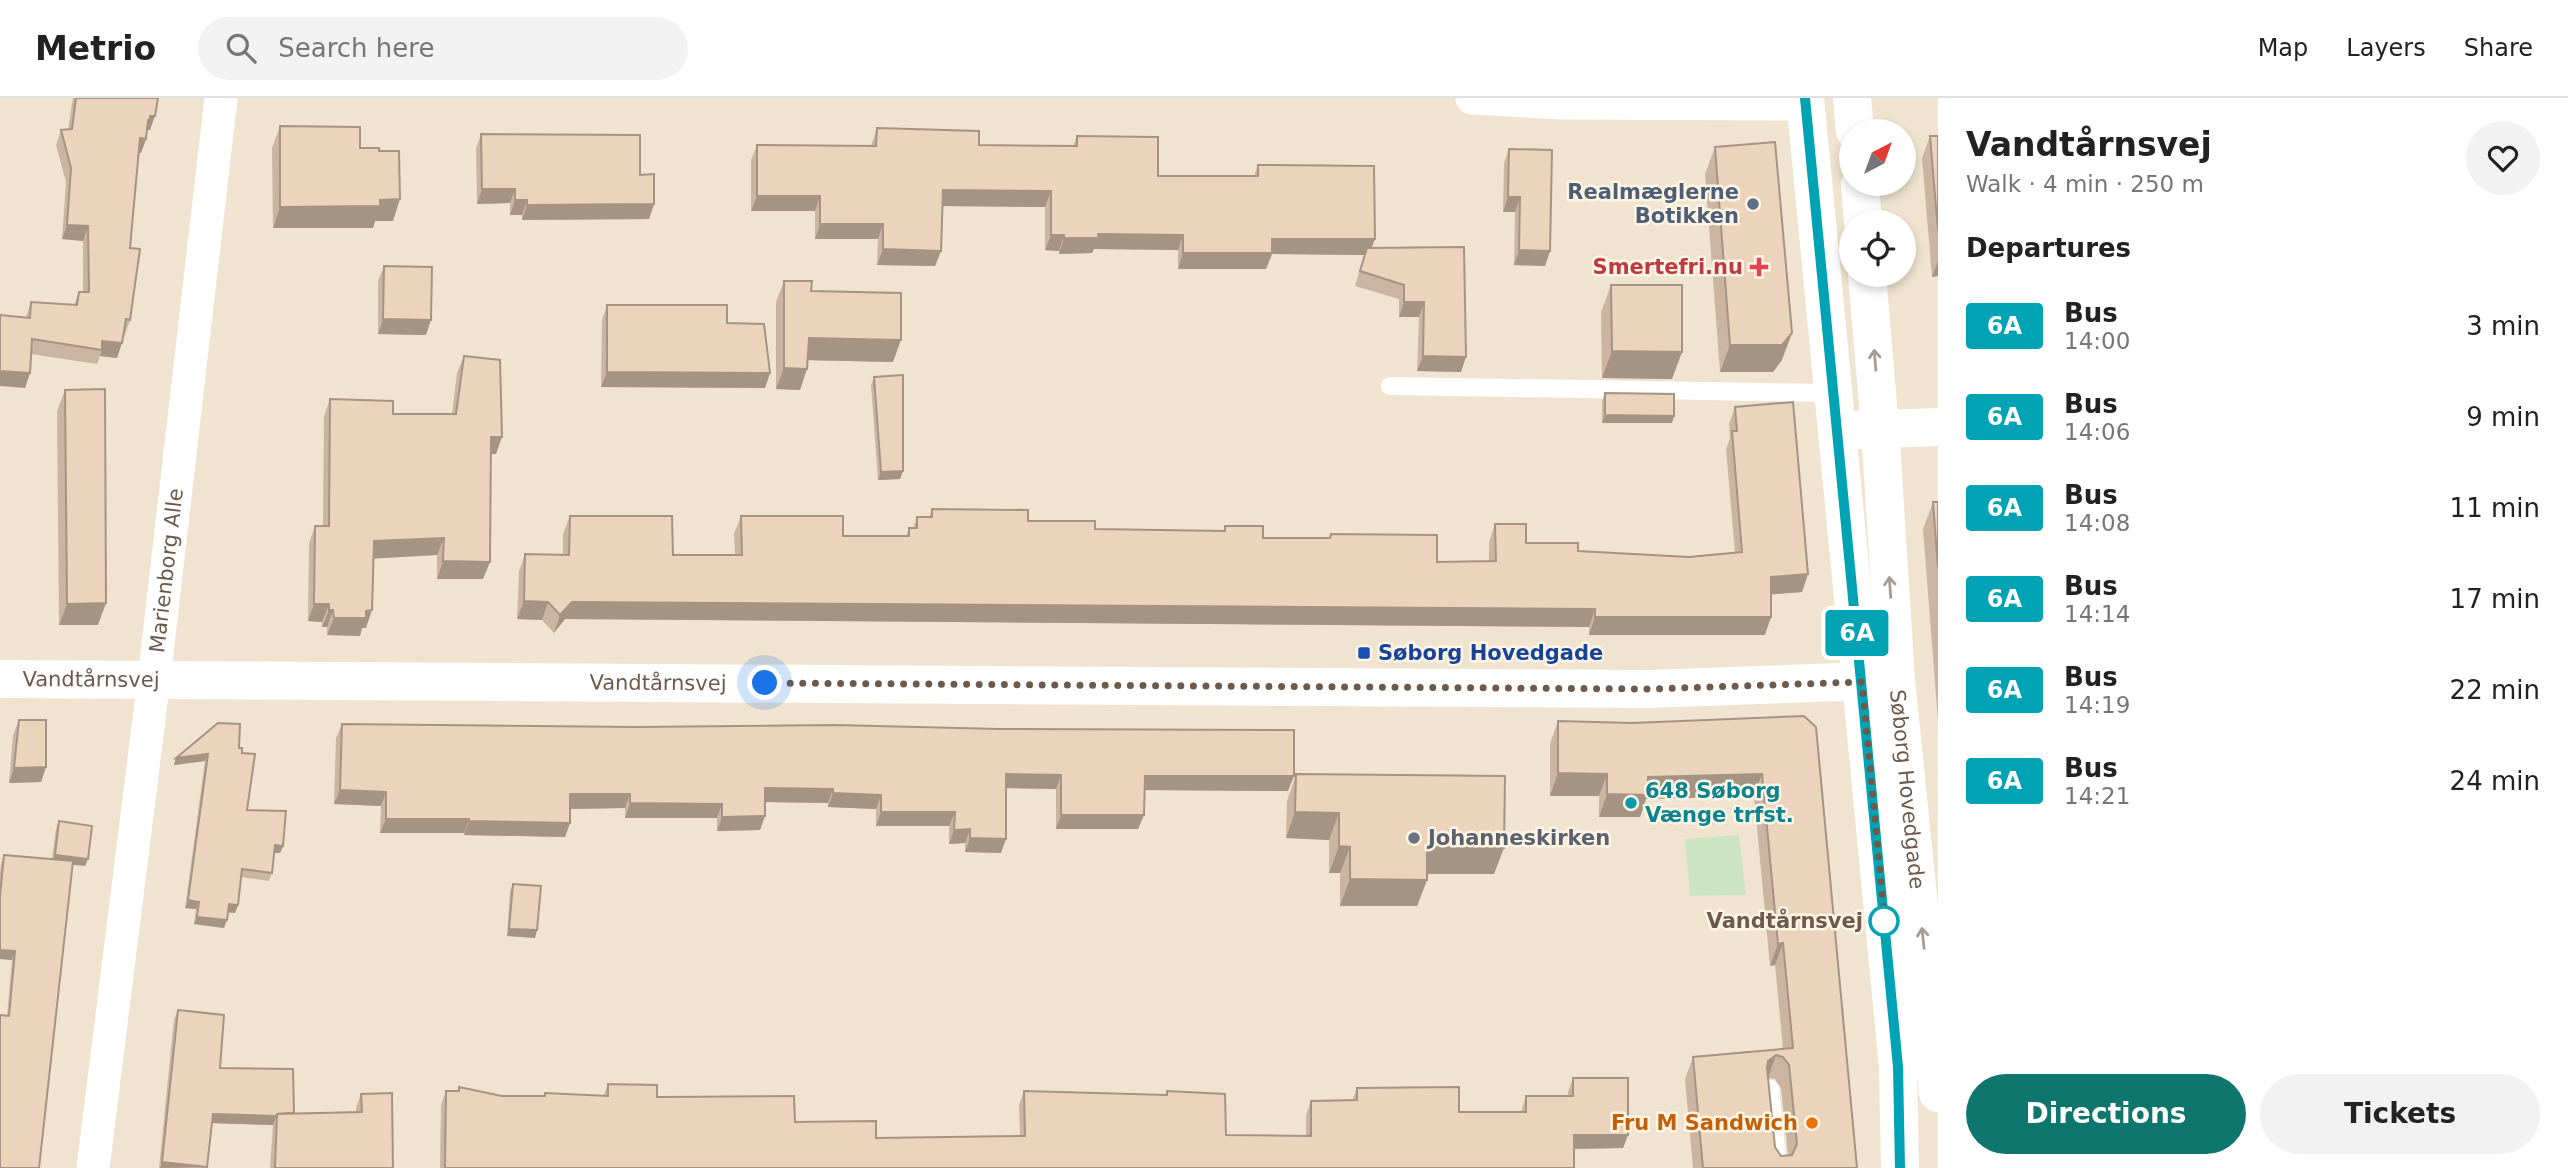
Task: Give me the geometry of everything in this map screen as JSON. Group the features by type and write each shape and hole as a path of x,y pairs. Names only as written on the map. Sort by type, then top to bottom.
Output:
{"street":[{"name":"Marienborg Alle","path":"93,1168 154,679 221,98"},
{"path":"1472,98 1562,103 1805,101"},
{"path":"1853,98 1854,119"},
{"name":"Søborg Hovedgade","path":"1805,101 1837,432 1879,681 1938,1093"},
{"name":"Søborg Hovedgade","path":"1868,287 1880,428 1879,681 1898,1067 1900,1168"},
{"path":"1837,432 1938,427"},
{"name":"Vandtårnsvej","path":"0,679 1649,689 1879,681"}],"lane":[{"path":"1390,386 1832,393"},
{"path":"1770,1089 1778,1168"}],"shaded area":[{"path":"0,98 1938,98 1938,1168 0,1168"}],"green space":[{"path":"1739,835 1746,895 1690,896 1685,839"}],"building":[{"path":"76,98 158,98 155,116 150,116 148,120 146,139 140,138 130,248 140,249 130,320 126,319 122,343 102,341 102,350 32,339 30,373 0,371 0,315 30,318 31,302 77,305 79,292 89,292 88,226 67,225 71,168 61,130 72,129"},
{"path":"280,126 360,127 360,148 399,151 400,199 380,200 380,206 280,207"},
{"path":"877,128 979,131 979,145 1077,146 1077,136 1158,137 1158,176 1258,176 1258,165 1374,166 1375,239 1272,239 1272,253 1183,253 1183,235 1098,234 1098,238 1064,238 1064,235 1051,235 1051,191 943,190 941,251 883,249 883,224 820,224 820,196 757,196 757,145 876,146"},
{"path":"481,134 640,135 640,175 654,174 654,204 527,205 527,200 515,200 515,189 482,189"},
{"path":"1930,136 1938,136 1938,231"},
{"path":"1775,142 1792,333 1782,345 1730,345 1715,147"},
{"path":"1509,149 1552,150 1550,251 1519,250 1520,197 1508,197"},
{"path":"1464,247 1466,357 1423,356 1424,302 1404,302 1404,285 1360,271 1367,248"},
{"path":"384,266 432,267 431,320 383,319"},
{"path":"784,281 812,281 811,291 901,293 901,340 809,338 807,369 784,368"},
{"path":"1611,285 1682,285 1682,352 1612,351"},
{"path":"607,305 727,305 727,323 764,324 770,373 607,372"},
{"path":"464,356 500,360 502,437 491,437 490,562 443,561 444,538 374,541 372,610 366,611 366,618 334,618 329,604 314,604 315,526 329,526 330,399 393,401 393,414 456,414"},
{"path":"903,375 903,471 881,472 874,377"},
{"path":"105,389 106,603 67,604 65,390"},
{"path":"1605,393 1674,394 1674,416 1605,415"},
{"path":"1793,402 1808,574 1771,577 1771,617 1595,617 1595,609 572,602 560,615 548,602 524,601 525,554 569,555 570,516 672,516 673,555 742,555 741,516 843,516 843,536 909,536 909,528 917,528 917,517 932,517 932,509 1028,510 1028,521 1095,521 1095,529 1225,531 1225,526 1263,526 1263,538 1330,538 1331,534 1437,535 1437,562 1496,561 1495,524 1526,524 1526,543 1578,543 1578,551 1689,557 1742,552 1732,431 1737,431 1735,407"},
{"path":"1933,502 1938,502 1938,568"},
{"path":"1804,716 1816,727 1857,1168 1703,1168 1693,1057 1793,1048 1783,943 1778,944 1762,774 1648,777 1648,795 1607,794 1607,774 1558,773 1558,721 1632,723","holes":["1776,1055 1783,1057 1789,1065 1797,1144 1792,1155 1781,1156 1775,1147 1767,1068 1768,1061"]},
{"path":"19,720 46,720 46,767 14,768"},
{"path":"218,723 240,724 239,748 242,748 242,753 255,754 247,810 286,811 283,846 275,845 272,873 242,869 238,905 229,904 227,920 197,917 199,902 188,900 208,754 176,758"},
{"path":"342,724 636,727 835,725 999,729 1294,730 1294,776 1145,776 1144,815 1061,815 1061,775 1006,774 1006,839 970,838 970,829 954,830 955,812 881,812 881,795 833,793 833,789 765,788 765,816 722,817 722,804 630,803 630,794 570,794 570,823 386,819 386,792 340,790"},
{"name":"Johanneskirken","path":"1296,774 1505,776 1504,848 1427,847 1427,880 1350,879 1350,847 1339,846 1339,813 1295,812"},
{"path":"59,821 92,826 88,859 55,855"},
{"path":"4,855 73,861 39,1168 0,1168 0,1015 9,1016 15,951 0,950 0,896"},
{"path":"513,884 541,886 537,930 509,929"},
{"path":"178,1010 224,1015 220,1068 293,1069 294,1113 277,1116 213,1114 207,1167 162,1162"},
{"path":"1573,1078 1628,1078 1628,1135 1574,1135 1574,1168 445,1168 446,1091 459,1091 459,1087 502,1096 545,1096 545,1093 608,1096 608,1084 657,1085 657,1097 794,1096 795,1122 876,1121 876,1138 1025,1136 1024,1091 1167,1095 1167,1091 1225,1094 1226,1135 1311,1136 1311,1101 1357,1100 1357,1088 1459,1087 1459,1112 1526,1112 1526,1096 1573,1096"},
{"path":"392,1093 393,1168 275,1168 277,1114 362,1112 361,1094"}],"bus line":[{"name":"6A","path":"1805,98 1898,1067 1900,1168"}],"place":[{"name":"Realmæglerne Botikken","path":"1753,204"},
{"name":"Smertefri.nu","path":"1759,267"},
{"name":"Søborg Hovedgade","path":"1364,653"},
{"name":"648 Søborg Vænge trfst.","path":"1631,803"},
{"name":"Johanneskirken","path":"1414,838"},
{"name":"Vandtårnsvej","path":"1884,921"},
{"name":"Fru M Sandwich","path":"1812,1123"}],"route":[{"path":"765,683 1649,689 1862,682 1886,933 1884,921"}]}
